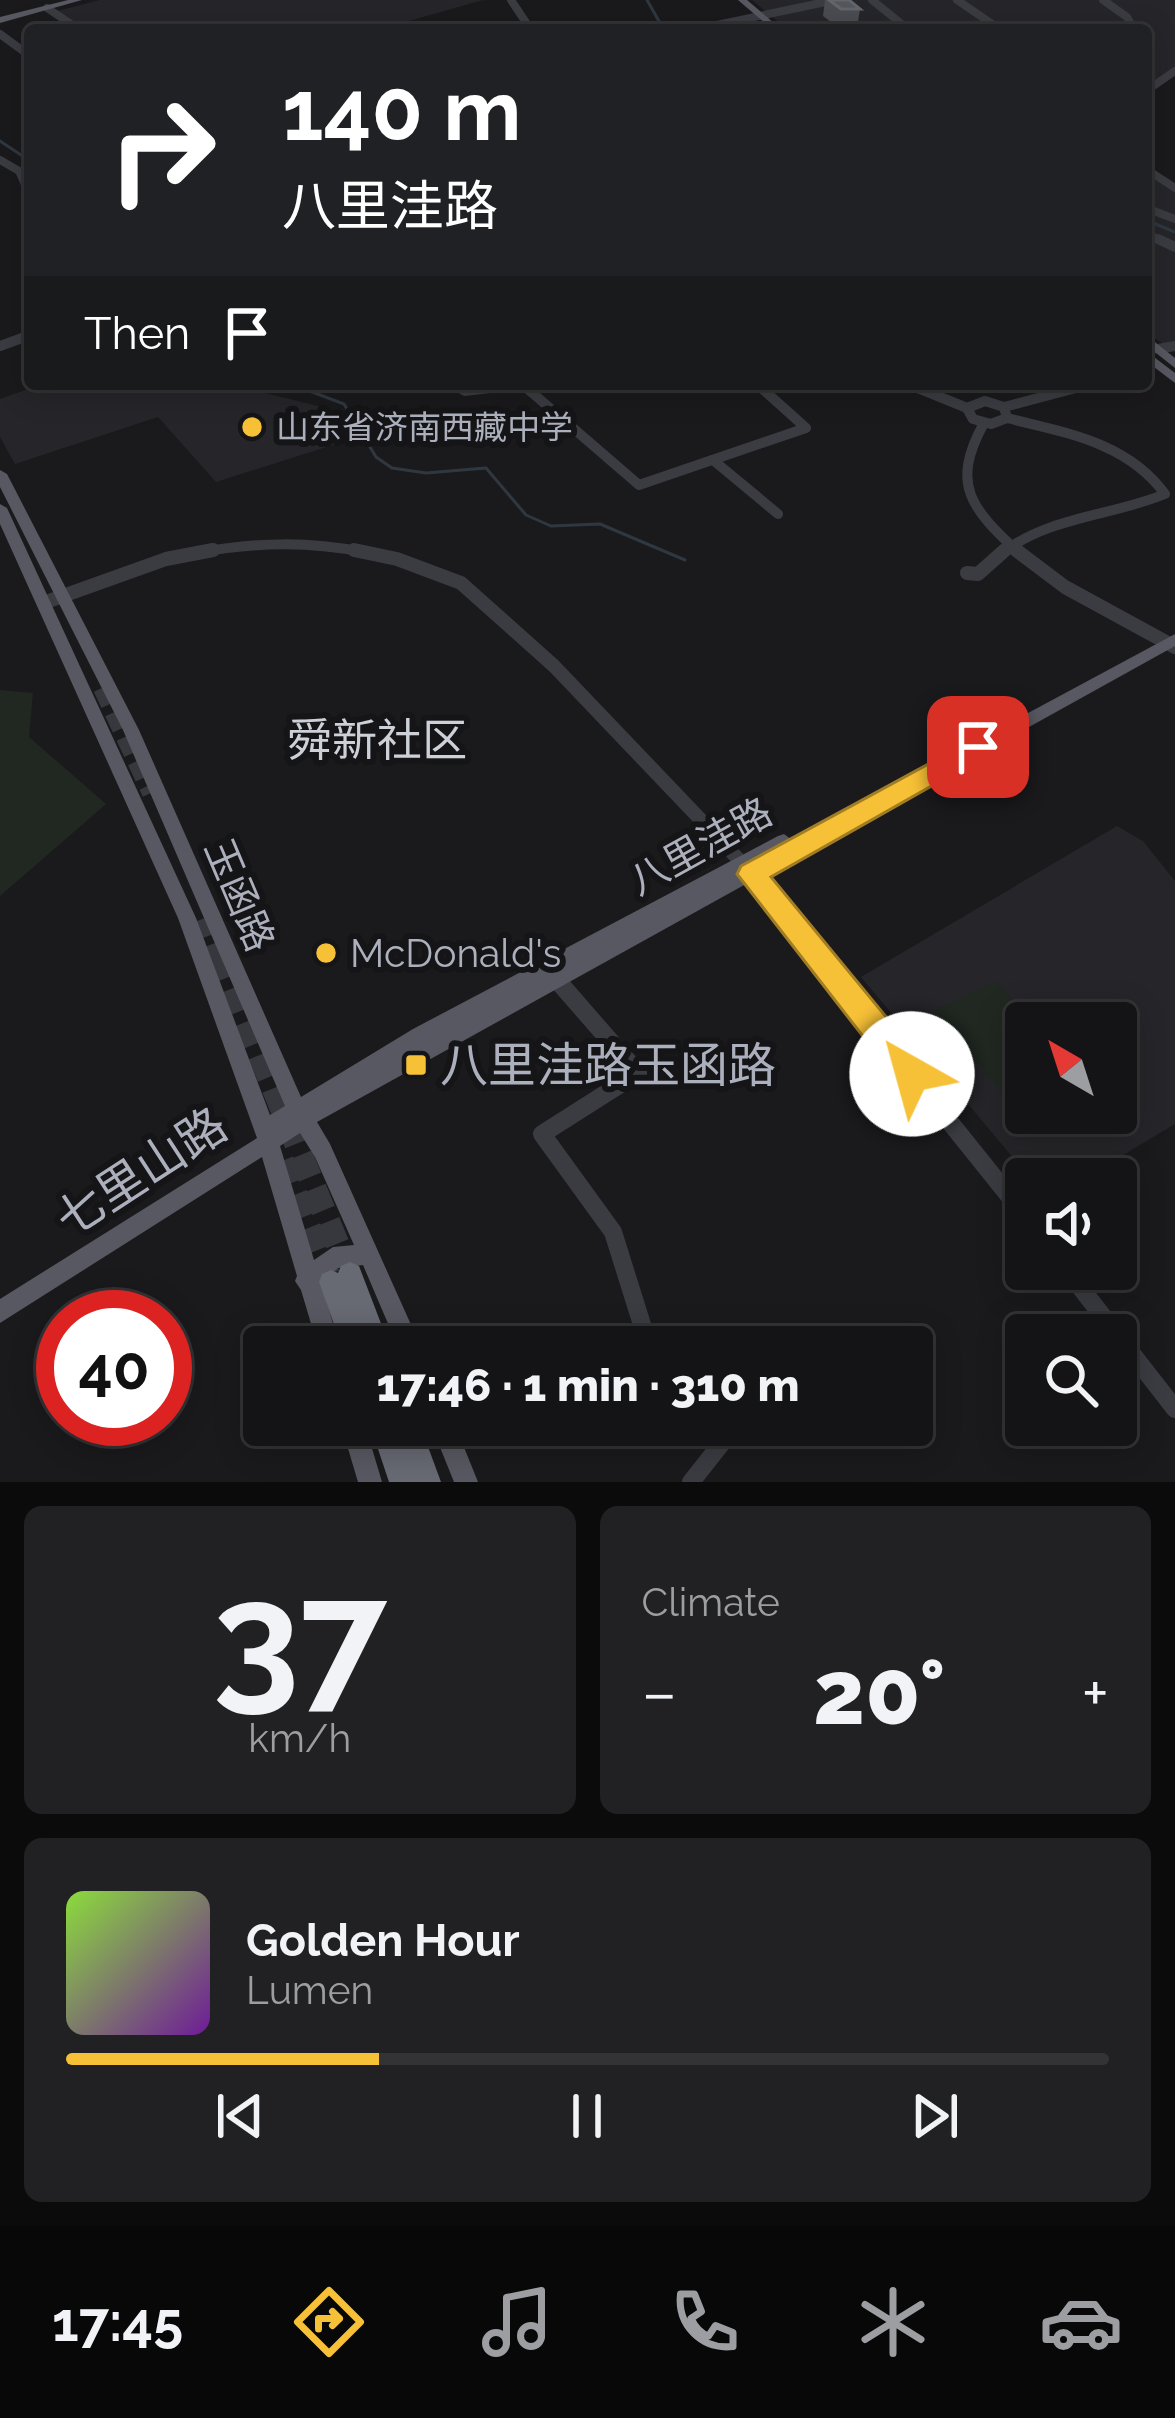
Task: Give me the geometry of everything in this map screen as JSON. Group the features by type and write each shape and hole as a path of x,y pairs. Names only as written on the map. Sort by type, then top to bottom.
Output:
{"highway":[{"path":"329,1279 347,1326"},
{"path":"329,1279 362,1326"},
{"path":"404,1460 431,1482"}],"main road":[{"path":"0,20 78,0"},
{"path":"729,0 759,23"},
{"path":"742,0 759,23"},
{"path":"1158,357 1175,379"},
{"name":"玉函路","path":"0,474 131,730 209,916 401,1326"},
{"name":"玉函路","path":"0,508 188,918 264,1136 329,1279 329,1326"},
{"name":"八里洼路","path":"264,1136 420,1035 747,869 1170,639"},
{"name":"八里洼路","path":"301,1113 556,980 747,869"},
{"name":"七里山路","path":"0,1300 264,1136"},
{"name":"七里山路","path":"0,1312 264,1136"},
{"path":"329,1279 333,1258 370,1254"},
{"path":"359,1446 370,1482"},
{"path":"451,1446 466,1482"}],"street":[{"path":"759,23 836,0"},
{"path":"872,0 902,24"},
{"path":"957,0 992,24"},
{"path":"1103,0 1131,24"},
{"path":"47,8 69,24"},
{"path":"0,34 24,52"},
{"path":"15,45 24,43"},
{"path":"0,160 19,171 24,182"},
{"path":"533,390 639,485 806,428 765,390"},
{"path":"923,390 967,408 1000,409 1068,390"},
{"path":"1041,390 1000,409 965,448 963,468 982,516 1011,546 1076,596 1170,639"},
{"path":"967,408 983,423"},
{"path":"967,573 978,574 1011,546 1085,513 1134,507 1165,494 1156,478 1116,452 1000,409"},
{"path":"713,460 778,514"},
{"path":"46,602 166,559 247,544 318,543 398,559 460,583 554,666 747,869 1005,1191"},
{"path":"556,980 638,1073 542,1134 613,1232 643,1326"},
{"path":"1082,1290 1175,1409"},
{"path":"691,1482 716,1446"}],"shaded area":[{"path":"100,0 483,0 398,24 76,24 57,11"},
{"path":"752,0 1175,0 1175,71 1152,87 1152,24 781,24"},
{"path":"1152,173 1175,188 1175,341 1163,344 1152,336"},
{"name":"山东省济南西藏中学","path":"25,390 253,390 334,410 339,443 216,482 158,417 15,464 0,437 0,399"},
{"path":"0,690 33,693 29,737 106,804 0,896"},
{"path":"1117,826 1143,841 1175,881 1175,1124 1118,1158 1013,1158 861,977"},
{"path":"997,981 1014,1002 1005,1002 1005,1098 936,1009"}],"building":[{"path":"829,0 849,0 860,9 841,9"}],"waterway":[{"path":"647,0 661,24"},
{"path":"0,141 24,157"},
{"path":"1152,222 1175,232"},
{"path":"307,390 344,404 376,457 392,468 426,473 486,468 526,515 551,526 600,524 685,560"}],"tunnel":[{"path":"102,688 151,793"},
{"path":"205,918 220,958"},
{"path":"219,955 346,1265"},
{"path":"282,1161 328,1275"}],"place":[{"name":"山东省济南西藏中学","path":"252,427"},
{"name":"McDonald's","path":"326,953"},
{"name":"八里洼路玉函路","path":"416,1065"}],"district":[{"name":"舜新社区","path":"377,740"}],"route":[{"path":"912,1074 752,874 978,747"}]}
